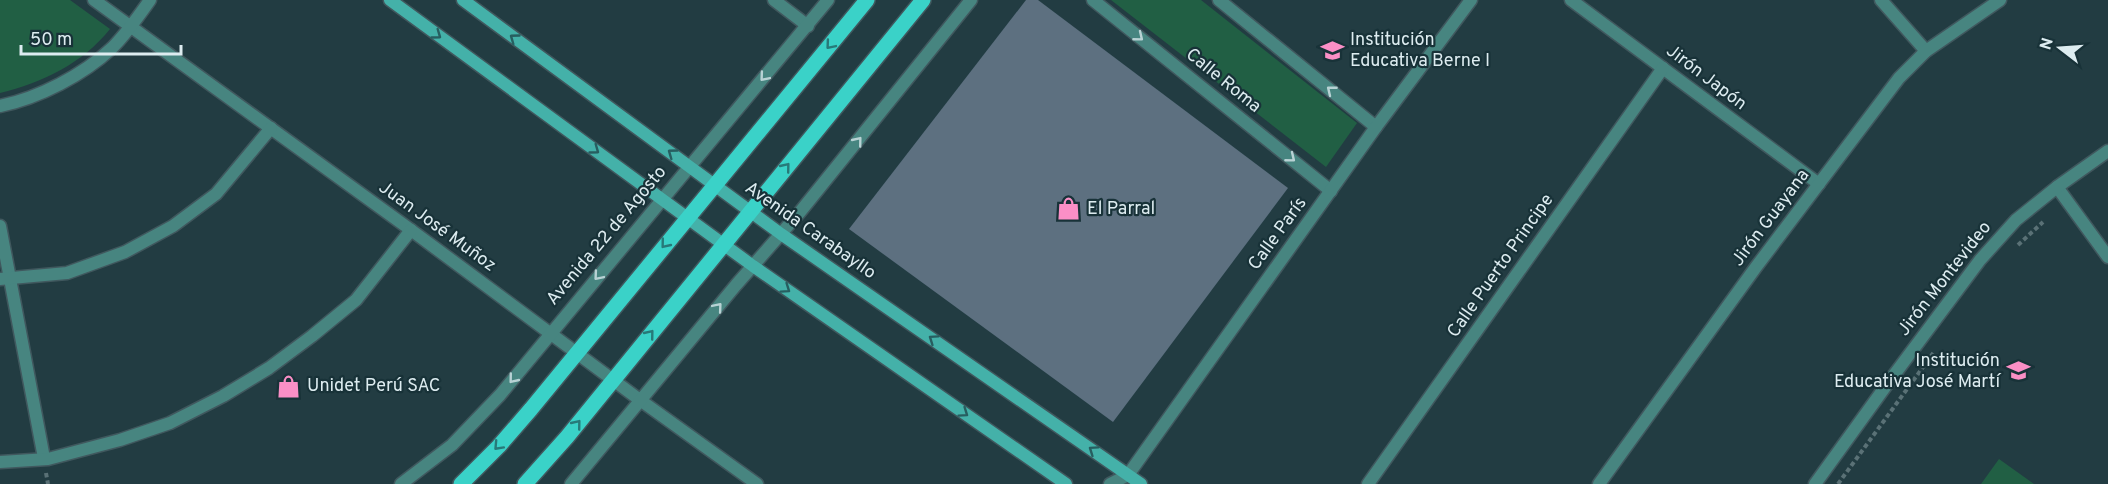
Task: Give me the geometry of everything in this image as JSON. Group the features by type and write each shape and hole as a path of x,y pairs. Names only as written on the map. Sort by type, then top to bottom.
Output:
{"main road":[{"path":"390,0 753,266 1066,484"},
{"name":"Avenida Carabayllo","path":"463,0 782,234 1141,484"},
{"path":"460,484 499,446 867,0"},
{"path":"525,484 567,437 923,0"}],"street":[{"name":"Juan José Muñoz","path":"94,0 757,484"},
{"path":"0,106 38,94 78,73 111,48 131,27 150,0"},
{"path":"774,0 808,26"},
{"name":"Avenida 22 de Agosto","path":"401,484 452,445 500,395 828,0"},
{"path":"571,484 782,234 971,0"},
{"name":"Calle Roma","path":"1093,0 1331,191"},
{"path":"1219,0 1376,127"},
{"name":"Calle París","path":"1110,484 1128,475 1376,127 1471,0"},
{"name":"Jirón Japón","path":"1571,0 1819,184"},
{"path":"1881,0 1926,51"},
{"name":"Jirón Guayana","path":"1599,484 1756,267 1899,78 1926,51 2000,0"},
{"name":"Calle Puerto Principe","path":"1368,484 1663,68"},
{"path":"5,279 67,273 124,252 172,226 216,194 271,128"},
{"name":"Jirón Montevideo","path":"1815,484 1980,260 2016,220 2057,187 2108,151"},
{"path":"2057,187 2108,257"},
{"path":"0,226 5,279 44,458"},
{"path":"0,462 48,459 120,440 170,423 223,396 269,368 356,300 411,230"}],"path":[{"path":"2016,248 2048,217"},
{"path":"1838,484 1939,346"}],"green space":[{"path":"0,0 70,0 110,29 87,52 61,70 31,84 0,93"},
{"path":"1111,0 1201,0 1357,123 1326,167"},
{"path":"1999,459 2034,484 1981,484"}],"building":[{"name":"El Parral","path":"1026,0 1038,0 1288,188 1113,422 849,229"}],"place":[{"name":"Institución Educativa Berne I","path":"1332,50"},
{"name":"El Parral","path":"1069,209"},
{"name":"Institución Educativa José Martí","path":"2018,371"},
{"name":"Unidet Perú SAC","path":"289,386"}]}
